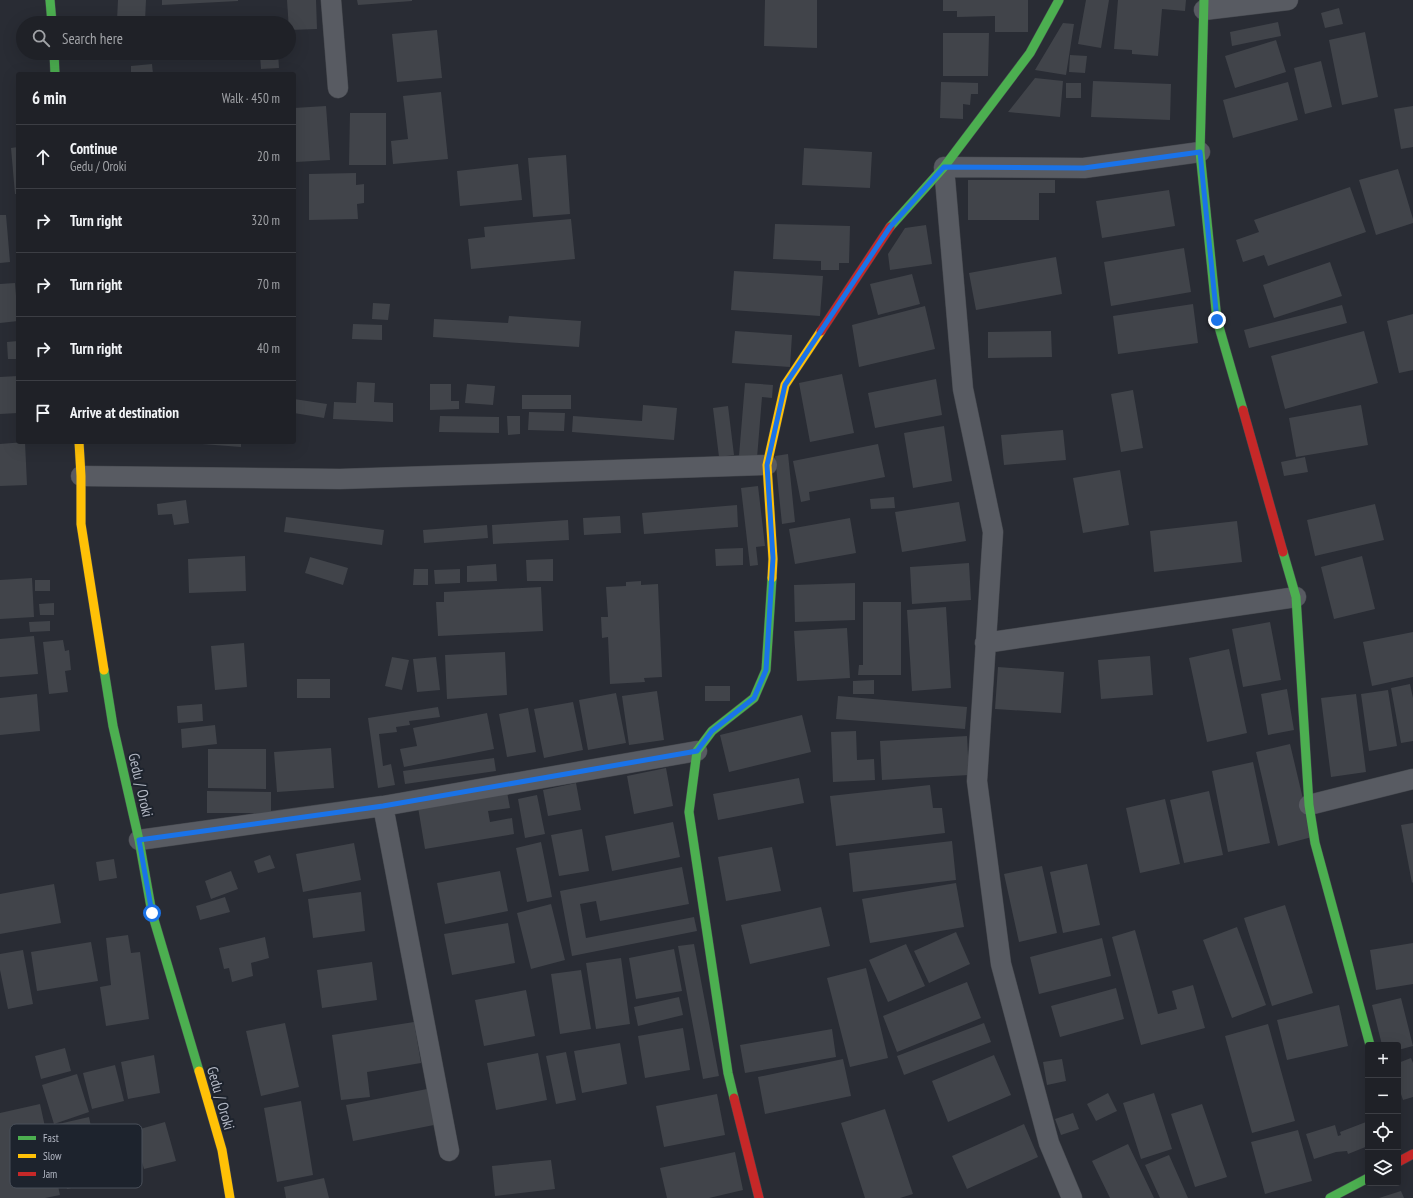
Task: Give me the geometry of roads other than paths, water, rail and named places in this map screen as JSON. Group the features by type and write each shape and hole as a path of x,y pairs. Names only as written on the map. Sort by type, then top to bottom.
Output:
{"street":[{"path":"50,0 51,16"},
{"path":"331,0 338,88"},
{"path":"759,1198 728,1073 688,812 697,751 712,731 754,698 766,670 773,558 767,465 785,385 890,227 944,167 1030,53 1059,0"},
{"path":"1288,0 1204,5 1200,152 1217,320 1296,597 1309,805 1315,843 1369,1042"},
{"path":"54,60 55,72"},
{"path":"944,167 1084,168 1200,152"},
{"path":"944,167 963,389 993,532 977,781 1001,964 1049,1143 1072,1198"},
{"name":"Gedu / Oroki","path":"79,444 81,524 113,726 139,840 152,913 222,1150 230,1198"},
{"path":"81,476 340,479 767,465"},
{"path":"985,643 1296,597"},
{"path":"139,840 383,806 697,751"},
{"path":"1309,805 1413,779"},
{"path":"383,806 449,1151"},
{"path":"1330,1198 1365,1180"}]}
